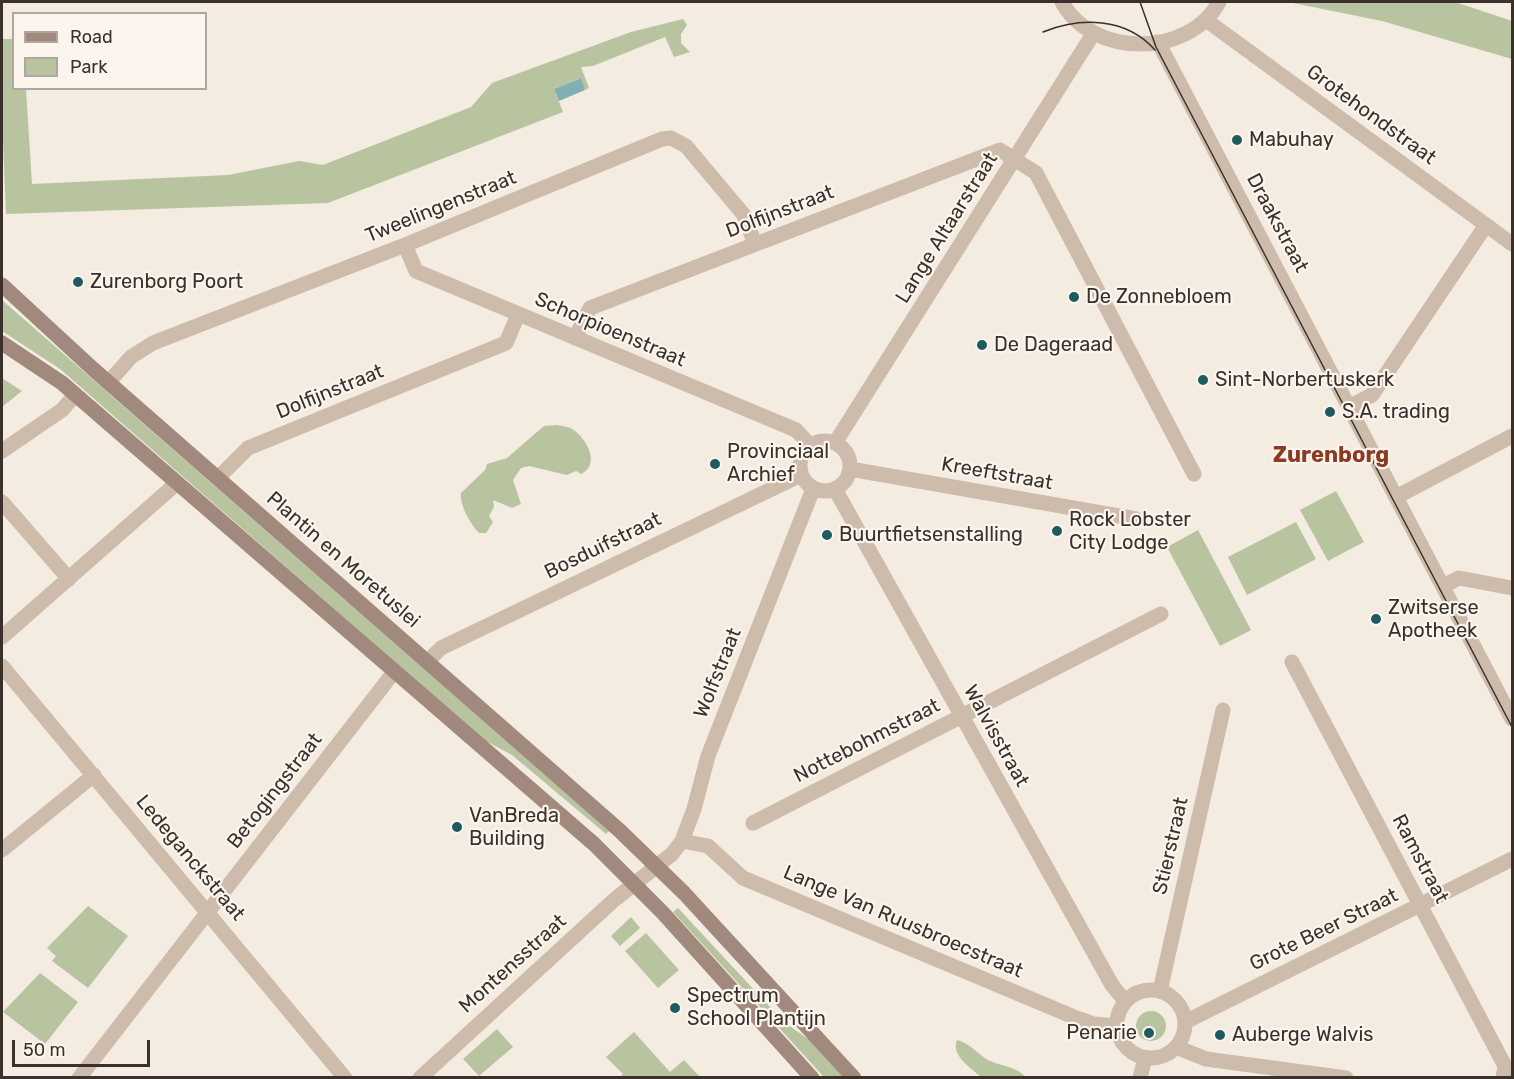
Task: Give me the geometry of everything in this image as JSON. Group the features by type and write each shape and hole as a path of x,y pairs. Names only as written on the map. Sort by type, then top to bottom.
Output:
{"main road":[{"name":"Plantin en Moretuslei","path":"2,285 108,382 619,830 657,867 854,1077"},
{"path":"2,343 41,368 75,395 594,844 635,883 812,1077"}],"street":[{"path":"1062,2 1076,21 1093,34 1119,41 1158,42 1179,37 1206,20 1219,2"},
{"name":"Grotehondstraat","path":"1206,20 1512,244"},
{"name":"Lange Altaarstraat","path":"835,443 1093,34"},
{"name":"Draakstraat","path":"1158,42 1512,719"},
{"name":"Tweelingenstraat","path":"108,382 142,349 405,245 662,138 671,138 686,146 744,215 755,244"},
{"name":"Dolfijnstraat","path":"575,338 590,308 1000,150 1015,160"},
{"path":"1015,160 1036,173 1194,474"},
{"path":"1349,407 1372,395 1486,225"},
{"name":"Schorpioenstraat","path":"405,245 416,271 795,430 810,445"},
{"name":"Dolfijnstraat","path":"218,478 248,448 506,343 518,315"},
{"path":"2,451 62,410 75,395"},
{"path":"1396,497 1512,436"},
{"path":"820,441 835,443 847,454 850,469 845,481 836,489 821,492 813,489 801,475 802,455 810,445 820,441"},
{"name":"Kreeftstraat","path":"850,469 1136,519"},
{"name":"Bosduifstraat","path":"428,661 441,648 801,475"},
{"path":"2,637 177,483"},
{"name":"Wolfstraat","path":"657,867 682,841 694,809 708,756 813,489"},
{"name":"Walvisstraat","path":"836,489 1112,985 1125,1001"},
{"path":"2,502 69,579"},
{"path":"1443,586 1459,578 1512,588"},
{"name":"Nottebohmstraat","path":"753,823 1161,614"},
{"name":"Ramstraat","path":"1292,662 1504,1066 1503,1077"},
{"name":"Ledeganckstraat","path":"2,666 345,1077"},
{"name":"Betogingstraat","path":"78,1077 394,672"},
{"name":"Stierstraat","path":"1160,991 1223,710"},
{"path":"2,850 94,775"},
{"name":"Lange Van Ruusbroecstraat","path":"682,841 708,846 743,878 1074,1017 1094,1024 1116,1026"},
{"name":"Grote Beer Straat","path":"1185,1022 1512,859"},
{"path":"635,883 657,867"},
{"name":"Montensstraat","path":"420,1077 635,883"},
{"path":"1141,991 1160,991 1178,1002 1185,1022 1182,1039 1167,1054 1145,1058 1125,1047 1116,1026 1117,1017 1125,1001 1141,991"},
{"path":"1176,1047 1206,1059 1346,1077"},
{"path":"1140,1077 1145,1058"}],"green space":[{"path":"1288,2 1455,2 1512,21 1512,59 1382,21"},
{"path":"683,19 687,25 681,34 681,43 690,52 674,57 665,37 593,66 581,67 589,88 585,90 580,78 554,89 563,112 328,203 6,214 2,39 12,39 12,90 26,90 32,184 228,175 299,161 323,165 471,107 492,83 631,32"},
{"path":"2,300 609,831 606,834 512,755 484,740 60,369 2,331"},
{"path":"2,378 22,391 2,407"},
{"path":"557,425 573,430 580,435 588,447 591,459 587,470 581,474 576,471 567,475 529,466 521,468 513,480 521,504 512,508 493,500 494,507 489,516 493,522 486,533 479,533 466,514 461,493 485,470 487,464 507,458 544,426"},
{"path":"1336,491 1364,542 1328,561 1300,510"},
{"path":"1296,522 1316,559 1247,595 1228,557"},
{"path":"1198,530 1251,630 1220,646 1167,547"},
{"path":"88,906 128,936 88,988 52,961 56,956 47,948"},
{"path":"678,908 784,1022 811,1041 845,1077 824,1077 673,912"},
{"path":"631,917 640,928 620,946 611,936"},
{"path":"646,933 679,970 658,988 625,951"},
{"path":"40,973 78,1002 45,1044 3,1012"},
{"path":"1151,1011 1162,1015 1166,1026 1162,1037 1151,1041 1140,1037 1136,1026 1140,1015"},
{"path":"497,1029 513,1047 479,1076 463,1059"},
{"path":"634,1032 670,1072 684,1060 700,1077 620,1077 623,1074 606,1057"},
{"path":"957,1040 962,1041 988,1060 1012,1068 1026,1077 981,1077 959,1056"}],"water":[{"path":"581,78 585,90 559,101 554,89"}],"tram line":[{"path":"1140,2 1156,47 1512,727"},
{"path":"1043,32 1072,24 1102,23 1130,31 1155,50"}],"place":[{"name":"Mabuhay","path":"1237,140"},
{"name":"Zurenborg Poort","path":"78,282"},
{"name":"De Zonnebloem","path":"1074,297"},
{"name":"De Dageraad","path":"982,345"},
{"name":"Sint-Norbertuskerk","path":"1203,380"},
{"name":"S.A. trading","path":"1330,412"},
{"name":"Provinciaal Archief","path":"715,464"},
{"name":"Rock Lobster City Lodge","path":"1057,531"},
{"name":"Buurtfietsenstalling","path":"827,535"},
{"name":"Zwitserse Apotheek","path":"1376,619"},
{"name":"VanBreda Building","path":"457,827"},
{"name":"Spectrum School Plantijn","path":"675,1008"},
{"name":"Penarie","path":"1149,1033"},
{"name":"Auberge Walvis","path":"1220,1035"}],"district":[{"name":"Zurenborg","path":"1331,456"}]}
